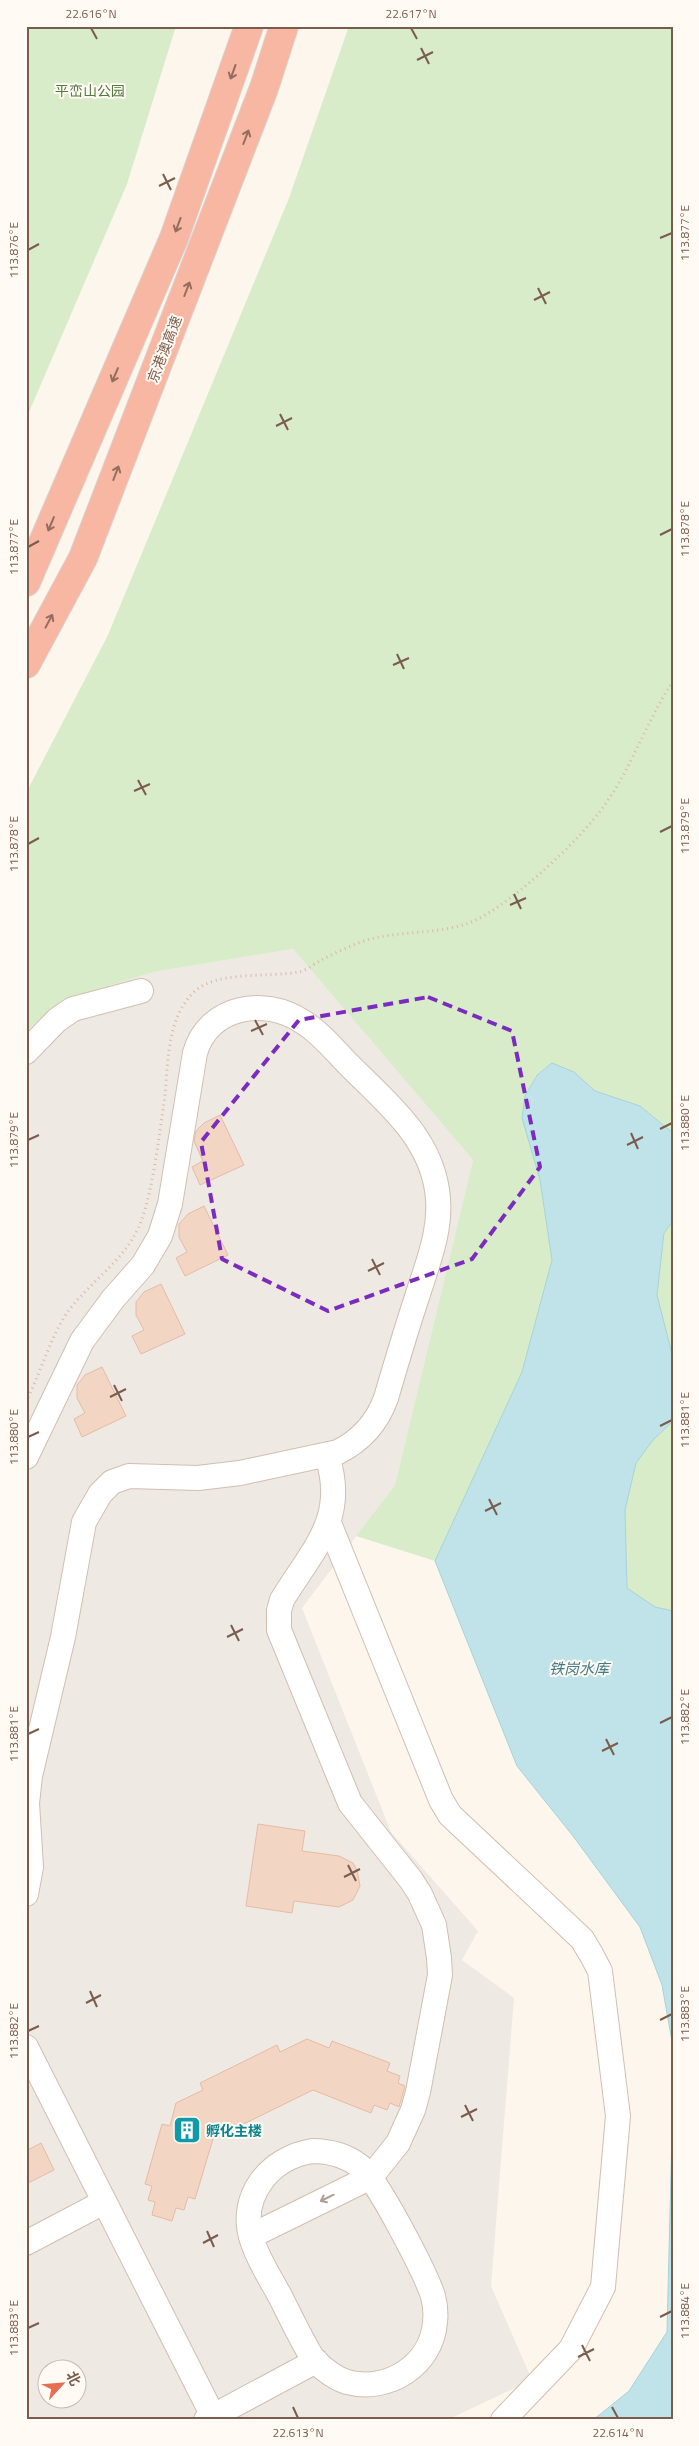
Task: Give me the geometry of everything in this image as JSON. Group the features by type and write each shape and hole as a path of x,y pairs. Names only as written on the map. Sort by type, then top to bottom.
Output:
{"highway":[{"path":"26,582 174,238 249,26"},
{"name":"京港澳高速","path":"26,664 83,558 261,98 284,26"}],"street":[{"path":"26,1052 57,1020 73,1009 141,991"},
{"path":"26,1457 82,1341 113,1299 144,1265 160,1236 170,1204 195,1053 201,1036 212,1023 227,1013 259,1008 282,1012 303,1022 402,1118 422,1144 431,1167 437,1191 438,1223 435,1239 382,1410 372,1426 359,1439 344,1449 326,1456 240,1473 198,1478 129,1476 112,1482 100,1494 84,1522 63,1637 30,1776 28,1803 31,1867 26,1894"},
{"path":"251,2236 371,2177 398,2144 413,2110 438,1992 439,1958 434,1925 420,1894 350,1803 279,1630 279,1610 282,1600 320,1543 329,1523 334,1500 334,1485 326,1456"},
{"path":"329,1523 441,1800 450,1814 582,1940 600,1972 618,2116 603,2287 572,2350 503,2420"},
{"path":"26,2047 210,2418 316,2361"},
{"path":"325,2151 350,2159 371,2177 433,2297 435,2324 427,2350 410,2370 386,2382 373,2385 346,2382 334,2376 316,2361 292,2321 251,2236 249,2212 257,2186 274,2166 298,2153 325,2151"},
{"path":"26,2242 104,2202"}],"highlighted area":[{"path":"428,997 512,1031 540,1167 472,1259 328,1311 222,1259 201,1142 299,1020"}],"shaded area":[{"path":"293,949 473,1160 395,1485 302,1608 391,1832 478,1931 462,1960 514,1998 491,2286 532,2380 447,2420 26,2420 26,1031 62,1000 154,972"}],"green space":[{"name":"平峦山公园","path":"26,26 176,26 127,184 26,419"},
{"path":"349,26 673,26 673,1133 640,1106 595,1091 574,1072 552,1063 536,1075 525,1096 522,1118 540,1180 552,1260 522,1372 435,1561 356,1536 395,1485 473,1160 293,949 154,972 63,1000 26,1031 26,793 108,635 289,198"},
{"path":"673,1221 673,1358 657,1295 664,1233"},
{"path":"673,1421 673,1611 655,1607 627,1588 625,1510 636,1463 653,1440"}],"water":[{"name":"铁岗水库","path":"552,1063 574,1072 595,1091 640,1106 673,1133 673,1221 664,1233 657,1295 673,1358 673,1421 653,1440 636,1463 625,1510 627,1588 655,1607 673,1611 673,2047 662,1985 640,1927 573,1836 517,1766 435,1561 522,1372 552,1260 540,1180 522,1118 525,1096 537,1075"},
{"path":"673,2093 673,2420 593,2420 629,2391 667,2332"}],"building":[{"path":"220,1115 244,1165 200,1185 192,1167 203,1161 194,1141 196,1131 204,1123"},
{"path":"204,1206 228,1255 185,1276 176,1258 187,1252 179,1237 179,1224 188,1214"},
{"path":"161,1284 185,1334 141,1354 132,1336 144,1330 136,1315 136,1302 144,1292"},
{"path":"102,1367 126,1416 82,1437 74,1419 85,1413 77,1398 77,1385 85,1375"},
{"path":"258,1824 305,1831 302,1851 339,1856 353,1863 357,1870 360,1886 353,1900 339,1907 294,1901 292,1913 246,1906"},
{"name":"孵化主楼","path":"307,2039 329,2048 332,2041 390,2063 387,2071 400,2076 398,2083 405,2086 399,2107 390,2103 387,2110 374,2105 371,2113 313,2090 213,2139 195,2199 188,2197 184,2210 176,2208 172,2221 152,2215 155,2202 148,2200 152,2186 145,2184 162,2124 170,2126 176,2103 203,2090 200,2083 277,2045 280,2052"},
{"path":"41,2143 54,2170 26,2184 26,2151"}],"place":[{"name":"孵化主楼","path":"187,2130"}]}
